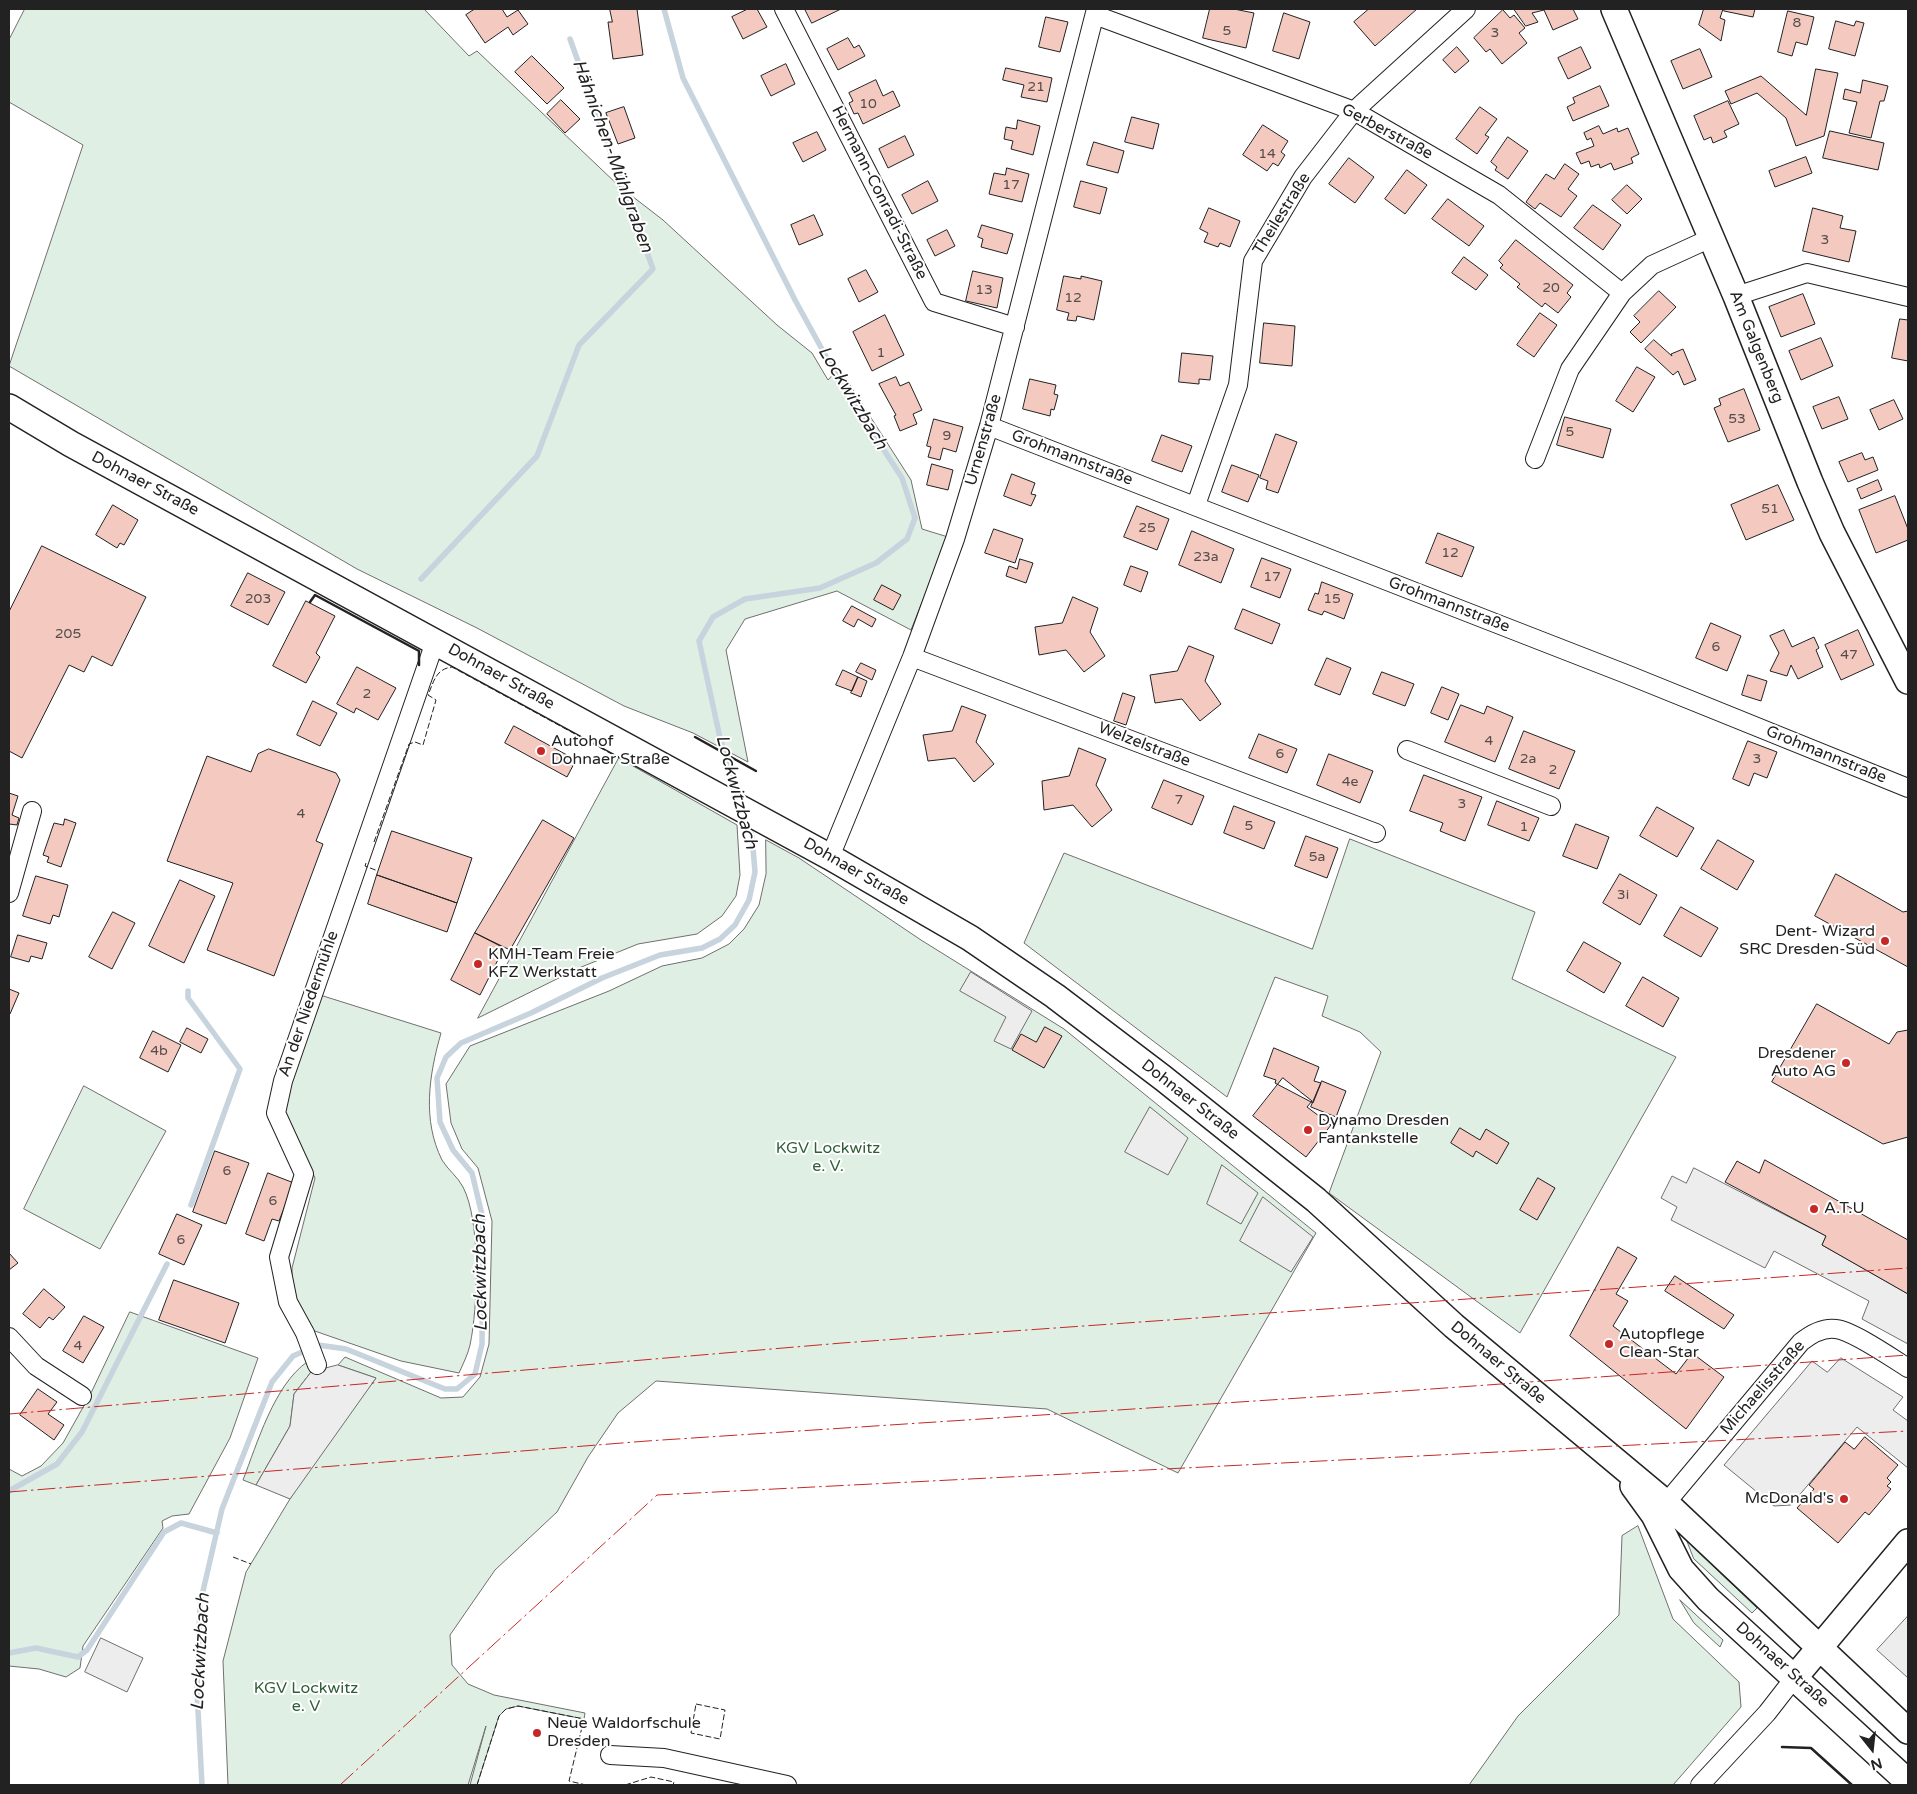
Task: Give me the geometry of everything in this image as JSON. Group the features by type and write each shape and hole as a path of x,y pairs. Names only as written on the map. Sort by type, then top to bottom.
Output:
{"main road":[{"name":"Am Galgenberg","path":"1614,9 1736,296 1832,534 1908,681"},
{"name":"Dohnaer Straße","path":"9,407 71,444 830,857 970,938 1054,996 1163,1078 1316,1200 1454,1326 1666,1503 1908,1731"},
{"name":"Dohnaer Straße","path":"1617,1464 1654,1516 1681,1569 1708,1599 1908,1782"},
{"path":"1795,1677 1908,1542"}],"street":[{"name":"Hermann-Conradi-Straße","path":"784,9 934,302 1014,328"},
{"name":"Theilestraße","path":"1196,505 1238,385 1252,261 1303,177 1354,112 1466,9"},
{"name":"Urnenstraße","path":"830,857 912,657 955,540 989,426 1096,12"},
{"name":"Gerberstraße","path":"1096,12 1354,112 1499,195 1622,293"},
{"path":"1535,460 1570,369 1622,293 1652,265 1711,238"},
{"path":"1736,296 1807,273 1908,297"},
{"name":"Grohmannstraße","path":"989,426 1626,674 1908,788"},
{"name":"An der Niedermühle","path":"317,1365 305,1333 288,1302 279,1257 304,1174 276,1114 292,1054 436,642"},
{"name":"Welzelstraße","path":"912,657 1376,833"},
{"path":"1407,750 1551,806"},
{"path":"9,893 32,811"},
{"name":"Michaelisstraße","path":"1666,1503 1801,1342 1811,1335 1824,1329 1838,1329 1908,1368"},
{"path":"9,1337 36,1366 82,1396"},
{"path":"1700,1785 1767,1713 1795,1677"},
{"path":"610,1755 664,1758 787,1785"}],"green space":[{"path":"25,9 424,9 469,56 477,51 619,186 663,220 777,325 812,353 828,380 839,368 911,480 922,529 948,537 911,630 837,591 745,619 726,650 748,762 693,733 624,706 477,628 357,569 9,366 83,145 9,102 9,40"},
{"path":"619,758 737,825 740,875 736,896 722,916 697,934 638,944 579,968 478,1018"},
{"path":"1350,839 1535,912 1512,979 1676,1057 1520,1333 1329,1193 1381,1052 1360,1032 1322,1016 1328,996 1275,977 1227,1097 1024,943 1064,853 1312,949"},
{"name":"KGV Lockwitz e. V.","path":"766,840 799,858 921,940 1064,1029 1316,1233 1178,1473 1047,1409 656,1381 618,1413 588,1457 557,1512 495,1570 450,1635 452,1665 468,1684 494,1695 585,1713 584,1719 518,1706 506,1709 499,1716 477,1785 470,1785 486,1726 468,1785 228,1785 223,1661 246,1572 311,1464 376,1378 338,1365 345,1357 441,1398 463,1397 480,1377 489,1344 492,1221 478,1168 462,1149 451,1123 446,1084 470,1046 609,991 662,966 702,958 729,944 744,929 759,905 766,874"},
{"path":"320,995 441,1033 433,1065 429,1097 432,1129 442,1160 461,1183 469,1202 475,1242 476,1288 473,1329 469,1348 459,1373 401,1361 309,1329 292,1291 292,1268 315,1178 283,1110"},
{"path":"84,1086 166,1131 100,1249 24,1209"},
{"path":"130,1312 258,1358 230,1438 189,1514 172,1516 162,1521 163,1528 83,1646 80,1668 66,1677 39,1669 9,1666 9,1469 22,1476 41,1466 63,1443 91,1393"},
{"path":"307,1362 311,1372 294,1394 290,1426 256,1485 243,1480 276,1400 295,1372"},
{"path":"1638,1526 1673,1619 1739,1682 1741,1707 1673,1785 1469,1785 1518,1716 1619,1615 1622,1536"},
{"path":"1687,1541 1757,1608 1752,1613 1694,1559"},
{"path":"1680,1600 1723,1640 1720,1647 1694,1623"}],"shaded area":[{"path":"971,972 1032,1011 1011,1049 994,1041 1006,1017 960,991"},
{"path":"1150,1107 1188,1138 1168,1175 1125,1152"},
{"path":"1222,1165 1258,1193 1241,1224 1207,1204"},
{"path":"1694,1168 1826,1236 1822,1245 1908,1294 1908,1344 1862,1319 1869,1301 1774,1251 1765,1268 1671,1220 1677,1207 1661,1198 1672,1176 1686,1183"},
{"path":"1263,1197 1313,1237 1291,1272 1240,1241"},
{"path":"1841,1358 1903,1397 1893,1410 1908,1421 1908,1468 1857,1427 1791,1505 1774,1506 1724,1465 1812,1361 1827,1372"},
{"path":"338,1365 376,1378 290,1499 256,1485 290,1426 294,1394 311,1372"},
{"path":"1908,1616 1908,1678 1877,1650"},
{"path":"101,1638 143,1658 127,1692 85,1672"}],"building":[{"path":"475,9 502,9 507,17 518,10 528,24 513,35 508,27 485,43 466,15"},
{"path":"610,9 637,9 643,55 613,59 608,22 612,22"},
{"path":"748,9 757,9 767,27 743,39 732,17"},
{"path":"805,9 841,9 812,23"},
{"path":"1210,9 1234,9 1254,13 1246,48 1203,38"},
{"path":"1369,9 1417,9 1375,46 1354,22"},
{"path":"1514,9 1573,9 1578,19 1553,30 1544,10 1532,13 1538,22 1526,26"},
{"path":"1704,9 1723,9 1720,18 1725,20 1721,41 1699,25"},
{"path":"1725,9 1755,9 1753,17 1724,11"},
{"path":"1503,10 1510,18 1514,15 1525,28 1519,33 1527,43 1502,64 1490,49 1486,52 1474,38"},
{"path":"1788,11 1814,17 1807,45 1796,42 1792,56 1778,52"},
{"path":"1284,13 1310,22 1299,59 1273,51"},
{"path":"1046,17 1068,22 1060,52 1039,47"},
{"path":"1836,21 1854,26 1856,21 1864,23 1855,56 1829,49"},
{"path":"848,38 854,48 859,45 865,56 838,70 827,49"},
{"path":"1457,47 1469,61 1455,73 1443,60"},
{"path":"1581,47 1591,68 1568,79 1558,58"},
{"path":"1700,49 1712,77 1683,89 1671,61"},
{"path":"532,56 564,88 547,104 515,72"},
{"path":"786,64 795,84 771,96 761,76"},
{"path":"1006,68 1052,78 1047,102 1021,97 1024,85 1003,80"},
{"path":"1816,69 1838,73 1824,136 1796,146 1786,118 1757,93 1731,104 1725,91 1761,76 1806,115"},
{"path":"876,80 883,96 893,91 900,106 863,124 858,113 854,114 849,103 853,101 849,93"},
{"path":"1863,80 1888,86 1884,101 1880,101 1871,138 1849,133 1857,102 1843,99 1845,89 1860,93"},
{"path":"1600,86 1609,106 1573,121 1567,107 1575,103 1573,98"},
{"path":"561,100 580,119 565,133 547,114"},
{"path":"1728,101 1739,124 1724,131 1727,137 1713,143 1711,137 1704,140 1694,116"},
{"path":"624,107 635,138 618,144 606,113"},
{"path":"1480,107 1497,119 1485,135 1489,137 1477,154 1456,139"},
{"path":"1132,117 1159,124 1153,149 1125,142"},
{"path":"1018,120 1040,126 1033,155 1011,149 1013,141 1004,139 1006,127 1016,129"},
{"path":"1263,125 1288,141 1281,152 1285,155 1278,166 1273,163 1267,171 1243,155"},
{"path":"1599,126 1603,134 1617,128 1618,132 1628,128 1639,154 1631,158 1633,163 1614,170 1611,163 1600,168 1599,164 1591,167 1589,161 1581,164 1576,153 1594,146 1591,138 1587,140 1584,133"},
{"path":"1830,131 1884,143 1878,170 1823,158"},
{"path":"817,132 826,150 803,162 793,143"},
{"path":"905,136 914,155 888,168 879,149"},
{"path":"1508,137 1528,151 1508,179 1495,170 1497,167 1491,162"},
{"path":"1094,142 1124,151 1118,173 1087,165"},
{"path":"1806,157 1812,173 1775,187 1769,171"},
{"path":"1349,158 1374,177 1355,203 1329,184"},
{"path":"1565,164 1579,174 1568,189 1577,196 1561,217 1540,203 1535,209 1526,202 1546,174 1554,179"},
{"path":"1007,168 1029,174 1022,202 989,194 994,173 1005,175"},
{"path":"1407,170 1427,185 1405,214 1385,199"},
{"path":"928,181 938,201 912,214 902,195"},
{"path":"1081,181 1107,188 1100,214 1074,207"},
{"path":"1627,185 1642,199 1627,214 1612,200"},
{"path":"1448,199 1484,226 1469,246 1432,219"},
{"path":"1593,205 1621,225 1603,250 1574,228"},
{"path":"1209,208 1240,221 1230,247 1220,243 1218,247 1204,242 1208,233 1200,229"},
{"path":"1813,208 1843,216 1840,228 1856,231 1849,262 1803,251"},
{"path":"814,215 823,235 799,245 791,225"},
{"path":"982,225 1013,234 1007,254 981,247 983,239 978,237"},
{"path":"947,230 955,246 935,256 927,240"},
{"path":"1516,240 1573,285 1567,293 1571,297 1558,313 1545,303 1542,307 1517,287 1520,284 1500,268 1503,265 1499,261"},
{"path":"1464,257 1488,275 1476,290 1452,273"},
{"path":"866,270 878,292 859,302 848,279"},
{"path":"973,271 1003,278 997,308 966,301"},
{"path":"1064,276 1081,279 1081,276 1102,281 1094,320 1077,316 1076,321 1067,320 1069,313 1057,310"},
{"path":"1659,291 1676,307 1641,343 1630,332 1640,322 1634,316"},
{"path":"1803,294 1815,324 1781,337 1769,307"},
{"path":"1540,313 1557,325 1534,357 1517,345"},
{"path":"885,315 904,355 872,371 853,332"},
{"path":"1900,319 1908,320 1908,361 1892,358"},
{"path":"1264,323 1295,326 1292,366 1260,363"},
{"path":"1821,338 1833,366 1801,380 1789,351"},
{"path":"1654,340 1672,356 1671,354 1683,349 1696,380 1684,385 1678,371 1673,375 1645,349"},
{"path":"1182,353 1213,356 1210,380 1199,379 1199,384 1179,382"},
{"path":"1637,367 1655,377 1633,412 1616,401"},
{"path":"896,377 900,386 909,382 922,410 913,414 917,424 900,431 894,416 896,415 879,384"},
{"path":"1030,379 1056,385 1054,394 1058,395 1054,410 1051,409 1050,416 1023,409"},
{"path":"1744,389 1760,430 1728,442 1714,408 1721,405 1719,399"},
{"path":"1839,397 1848,419 1822,429 1813,407"},
{"path":"1894,400 1903,419 1879,430 1870,410"},
{"path":"1565,417 1611,429 1603,458 1557,445"},
{"path":"934,419 963,427 956,452 943,448 940,460 928,457 931,447 927,446"},
{"path":"1276,434 1297,442 1278,493 1266,489 1268,481 1260,478"},
{"path":"1162,435 1192,446 1182,472 1152,461"},
{"path":"1862,453 1865,460 1873,457 1878,470 1848,482 1839,462"},
{"path":"932,464 953,470 948,490 927,485"},
{"path":"1232,465 1259,475 1248,502 1222,492"},
{"path":"1012,474 1035,483 1031,494 1036,495 1031,506 1004,496"},
{"path":"1878,480 1882,490 1861,499 1857,489"},
{"path":"1778,485 1794,520 1746,540 1731,505"},
{"path":"1895,496 1908,529 1908,540 1876,553 1859,510"},
{"path":"113,505 138,520 124,545 120,543 117,548 96,535"},
{"path":"1137,506 1169,519 1157,550 1124,537"},
{"path":"994,529 1023,539 1015,563 985,553"},
{"path":"1192,531 1234,549 1221,583 1179,565"},
{"path":"1438,533 1474,547 1462,577 1426,563"},
{"path":"42,546 146,597 112,666 92,656 84,672 69,665 22,758 9,751 9,612"},
{"path":"1262,558 1291,569 1280,598 1251,587"},
{"path":"1020,559 1033,563 1026,583 1006,576 1009,566 1017,569"},
{"path":"1131,566 1148,572 1141,592 1124,585"},
{"path":"248,573 285,592 268,625 231,606"},
{"path":"1322,582 1353,594 1344,619 1324,611 1322,615 1308,610 1315,593 1318,594"},
{"path":"882,585 901,595 893,610 874,600"},
{"path":"1073,597 1098,608 1090,632 1105,656 1084,672 1066,650 1039,655 1035,627 1062,623"},
{"path":"306,601 335,616 316,653 320,657 306,683 273,666"},
{"path":"852,606 876,619 872,627 858,619 854,627 843,621"},
{"path":"1243,609 1280,624 1272,644 1235,629"},
{"path":"1711,623 1741,636 1727,671 1696,658"},
{"path":"1784,630 1792,647 1814,637 1819,648 1816,650 1823,667 1798,679 1791,665 1787,676 1770,671 1779,653 1770,636"},
{"path":"1858,630 1874,665 1841,680 1825,645"},
{"path":"1189,646 1214,656 1205,681 1221,704 1200,721 1182,699 1155,703 1150,675 1177,671"},
{"path":"1327,658 1351,668 1340,695 1315,685"},
{"path":"861,663 876,670 872,680 856,672"},
{"path":"357,667 396,688 378,720 356,708 354,713 337,704"},
{"path":"843,670 858,677 852,691 836,685"},
{"path":"1382,672 1414,684 1405,706 1373,694"},
{"path":"1748,675 1767,681 1761,701 1742,695"},
{"path":"858,677 867,681 861,697 851,693"},
{"path":"1442,687 1459,694 1448,720 1431,713"},
{"path":"1123,693 1135,697 1126,725 1114,721"},
{"path":"313,701 337,713 320,746 297,735"},
{"path":"1461,705 1484,714 1487,706 1513,717 1495,762 1445,742"},
{"path":"962,706 986,715 976,742 994,764 974,782 955,758 928,761 923,735 952,731"},
{"name":"Autohof Dohnaer Straße","path":"514,726 576,760 567,777 505,743"},
{"path":"1524,731 1575,751 1559,789 1509,769"},
{"path":"1259,734 1297,749 1287,773 1249,758"},
{"path":"1748,741 1777,752 1767,778 1754,773 1749,786 1733,779"},
{"path":"1079,748 1106,759 1096,785 1112,810 1092,827 1073,805 1044,810 1042,781 1069,776"},
{"path":"269,749 336,773 340,780 316,841 323,844 274,976 207,950 233,883 167,861 207,756 251,772 258,754"},
{"path":"1329,754 1373,771 1360,803 1317,785"},
{"path":"1424,775 1482,797 1465,841 1440,831 1443,823 1410,811"},
{"path":"1164,780 1204,796 1192,825 1152,808"},
{"path":"9,793 18,796 12,815 19,818 17,825 9,824"},
{"path":"1497,801 1539,818 1529,841 1488,825"},
{"path":"1234,806 1275,822 1264,849 1224,833"},
{"path":"1657,807 1694,828 1677,857 1640,836"},
{"path":"65,819 76,823 61,867 47,862 49,857 43,855 54,823 63,825"},
{"path":"543,820 574,838 510,950 475,933"},
{"path":"1576,824 1609,837 1597,869 1563,856"},
{"path":"392,831 472,858 457,903 377,875"},
{"path":"1306,836 1338,848 1327,878 1295,866"},
{"path":"1718,840 1754,861 1737,890 1701,869"},
{"path":"1620,874 1657,895 1640,925 1603,903"},
{"name":"Dent- Wizard SRC Dresden-Süd","path":"1836,874 1903,912 1908,911 1908,967 1815,916"},
{"path":"377,875 457,903 447,932 368,904"},
{"path":"36,876 68,885 59,917 53,915 50,924 23,916"},
{"path":"180,880 215,896 184,963 149,946"},
{"path":"1681,907 1718,928 1701,957 1664,936"},
{"path":"113,912 135,923 112,969 89,957"},
{"name":"KMH-Team Freie KFZ Werkstatt","path":"475,933 504,948 480,995 451,980"},
{"path":"18,935 47,943 42,959 31,956 29,962 11,957"},
{"path":"1584,942 1621,963 1604,993 1567,971"},
{"path":"1643,977 1679,998 1663,1027 1626,1006"},
{"path":"9,989 19,993 10,1014 9,1013"},
{"name":"Dresdener Auto AG","path":"1817,1004 1889,1044 1897,1032 1908,1030 1908,1137 1883,1144 1772,1082"},
{"path":"1045,1027 1062,1036 1044,1068 1012,1050 1021,1034 1036,1042"},
{"path":"187,1028 208,1039 201,1053 180,1042"},
{"path":"153,1031 181,1045 168,1072 140,1058"},
{"path":"1274,1048 1319,1067 1314,1081 1321,1083 1313,1103 1275,1083 1276,1080 1264,1076"},
{"path":"1283,1078 1312,1101 1307,1107 1331,1125 1306,1157 1253,1116"},
{"path":"1322,1081 1346,1091 1336,1117 1311,1107"},
{"path":"1460,1128 1480,1140 1486,1129 1509,1143 1497,1164 1476,1151 1473,1157 1451,1143"},
{"path":"215,1151 249,1163 226,1224 193,1212"},
{"name":"A.T.U","path":"1765,1160 1908,1240 1908,1294 1822,1245 1826,1236 1725,1182 1737,1161 1759,1173"},
{"path":"268,1173 294,1183 279,1221 272,1219 264,1241 246,1234"},
{"path":"1538,1178 1555,1188 1537,1220 1520,1210"},
{"path":"177,1214 202,1225 184,1265 159,1254"},
{"name":"Autopflege Clean-Star","path":"1618,1247 1637,1258 1616,1294 1628,1301 1613,1326 1676,1374 1692,1353 1724,1377 1686,1429 1570,1336"},
{"path":"9,1253 18,1263 9,1270"},
{"path":"1675,1276 1734,1315 1724,1329 1665,1291"},
{"path":"174,1280 239,1303 225,1343 159,1320"},
{"path":"44,1289 65,1307 53,1320 49,1317 40,1328 23,1314"},
{"path":"84,1316 104,1327 83,1363 63,1351"},
{"path":"38,1389 57,1402 48,1414 64,1425 54,1440 20,1415"},
{"name":"McDonald's","path":"1865,1437 1898,1465 1887,1478 1891,1482 1887,1486 1891,1489 1869,1515 1865,1512 1838,1543 1797,1508 1814,1489 1809,1485 1845,1442 1854,1449"}],"waterway":[{"name":"Lockwitzbach","path":"664,9 683,78 795,300 840,382 902,478 915,518 907,539 876,563 820,588 745,599 713,617 699,641 720,738 739,798"},
{"name":"Hähnichen-Mühlgraben","path":"421,579 537,456 579,345 653,269 570,39"},
{"name":"Lockwitzbach","path":"202,1785 197,1692 200,1604 222,1509 272,1382 293,1356 318,1345 346,1349 445,1389 457,1389 475,1374 482,1344 483,1219 472,1173 453,1150 440,1122 437,1078 446,1057 461,1043 531,1013 602,978 660,955 702,948 720,939 735,925 749,900 755,872 752,836 747,821"},
{"path":"188,991 188,998 240,1069 191,1205"},
{"path":"9,1491 57,1464 82,1432 167,1264"},
{"path":"9,1653 36,1648 78,1657 87,1650 164,1532 181,1523 217,1533"}],"fence":[{"path":"374,842 409,744 415,742 423,745 436,700 428,695 436,676 447,668 452,667 619,758"},
{"path":"366,863 365,866 378,871"},
{"path":"233,1557 251,1564"},
{"path":"696,1704 725,1710 720,1739 691,1733 696,1704"},
{"path":"477,1785 499,1716 506,1709 518,1706 584,1719 569,1781 586,1785"},
{"path":"625,1785 651,1777 674,1782 673,1785"}],"wall":[{"path":"310,602 315,595 419,651 419,665"},
{"path":"695,737 756,771"},
{"path":"1782,1747 1811,1748 1852,1785"}],"power":[{"path":"9,1414 842,1343 1908,1268"},
{"path":"9,1492 647,1441 1361,1394 1908,1355"},
{"path":"340,1785 657,1495 1908,1431"}],"place":[{"name":"Autohof Dohnaer Straße","path":"541,751"},
{"name":"Dent- Wizard SRC Dresden-Süd","path":"1885,941"},
{"name":"KMH-Team Freie KFZ Werkstatt","path":"478,964"},
{"name":"Dresdener Auto AG","path":"1846,1063"},
{"name":"Dynamo Dresden Fantankstelle","path":"1308,1130"},
{"name":"A.T.U","path":"1814,1209"},
{"name":"Autopflege Clean-Star","path":"1609,1344"},
{"name":"McDonald's","path":"1844,1499"},
{"name":"Neue Waldorfschule Dresden","path":"537,1733"}],"park label":[{"name":"KGV Lockwitz e. V","path":"306,1698"}]}
